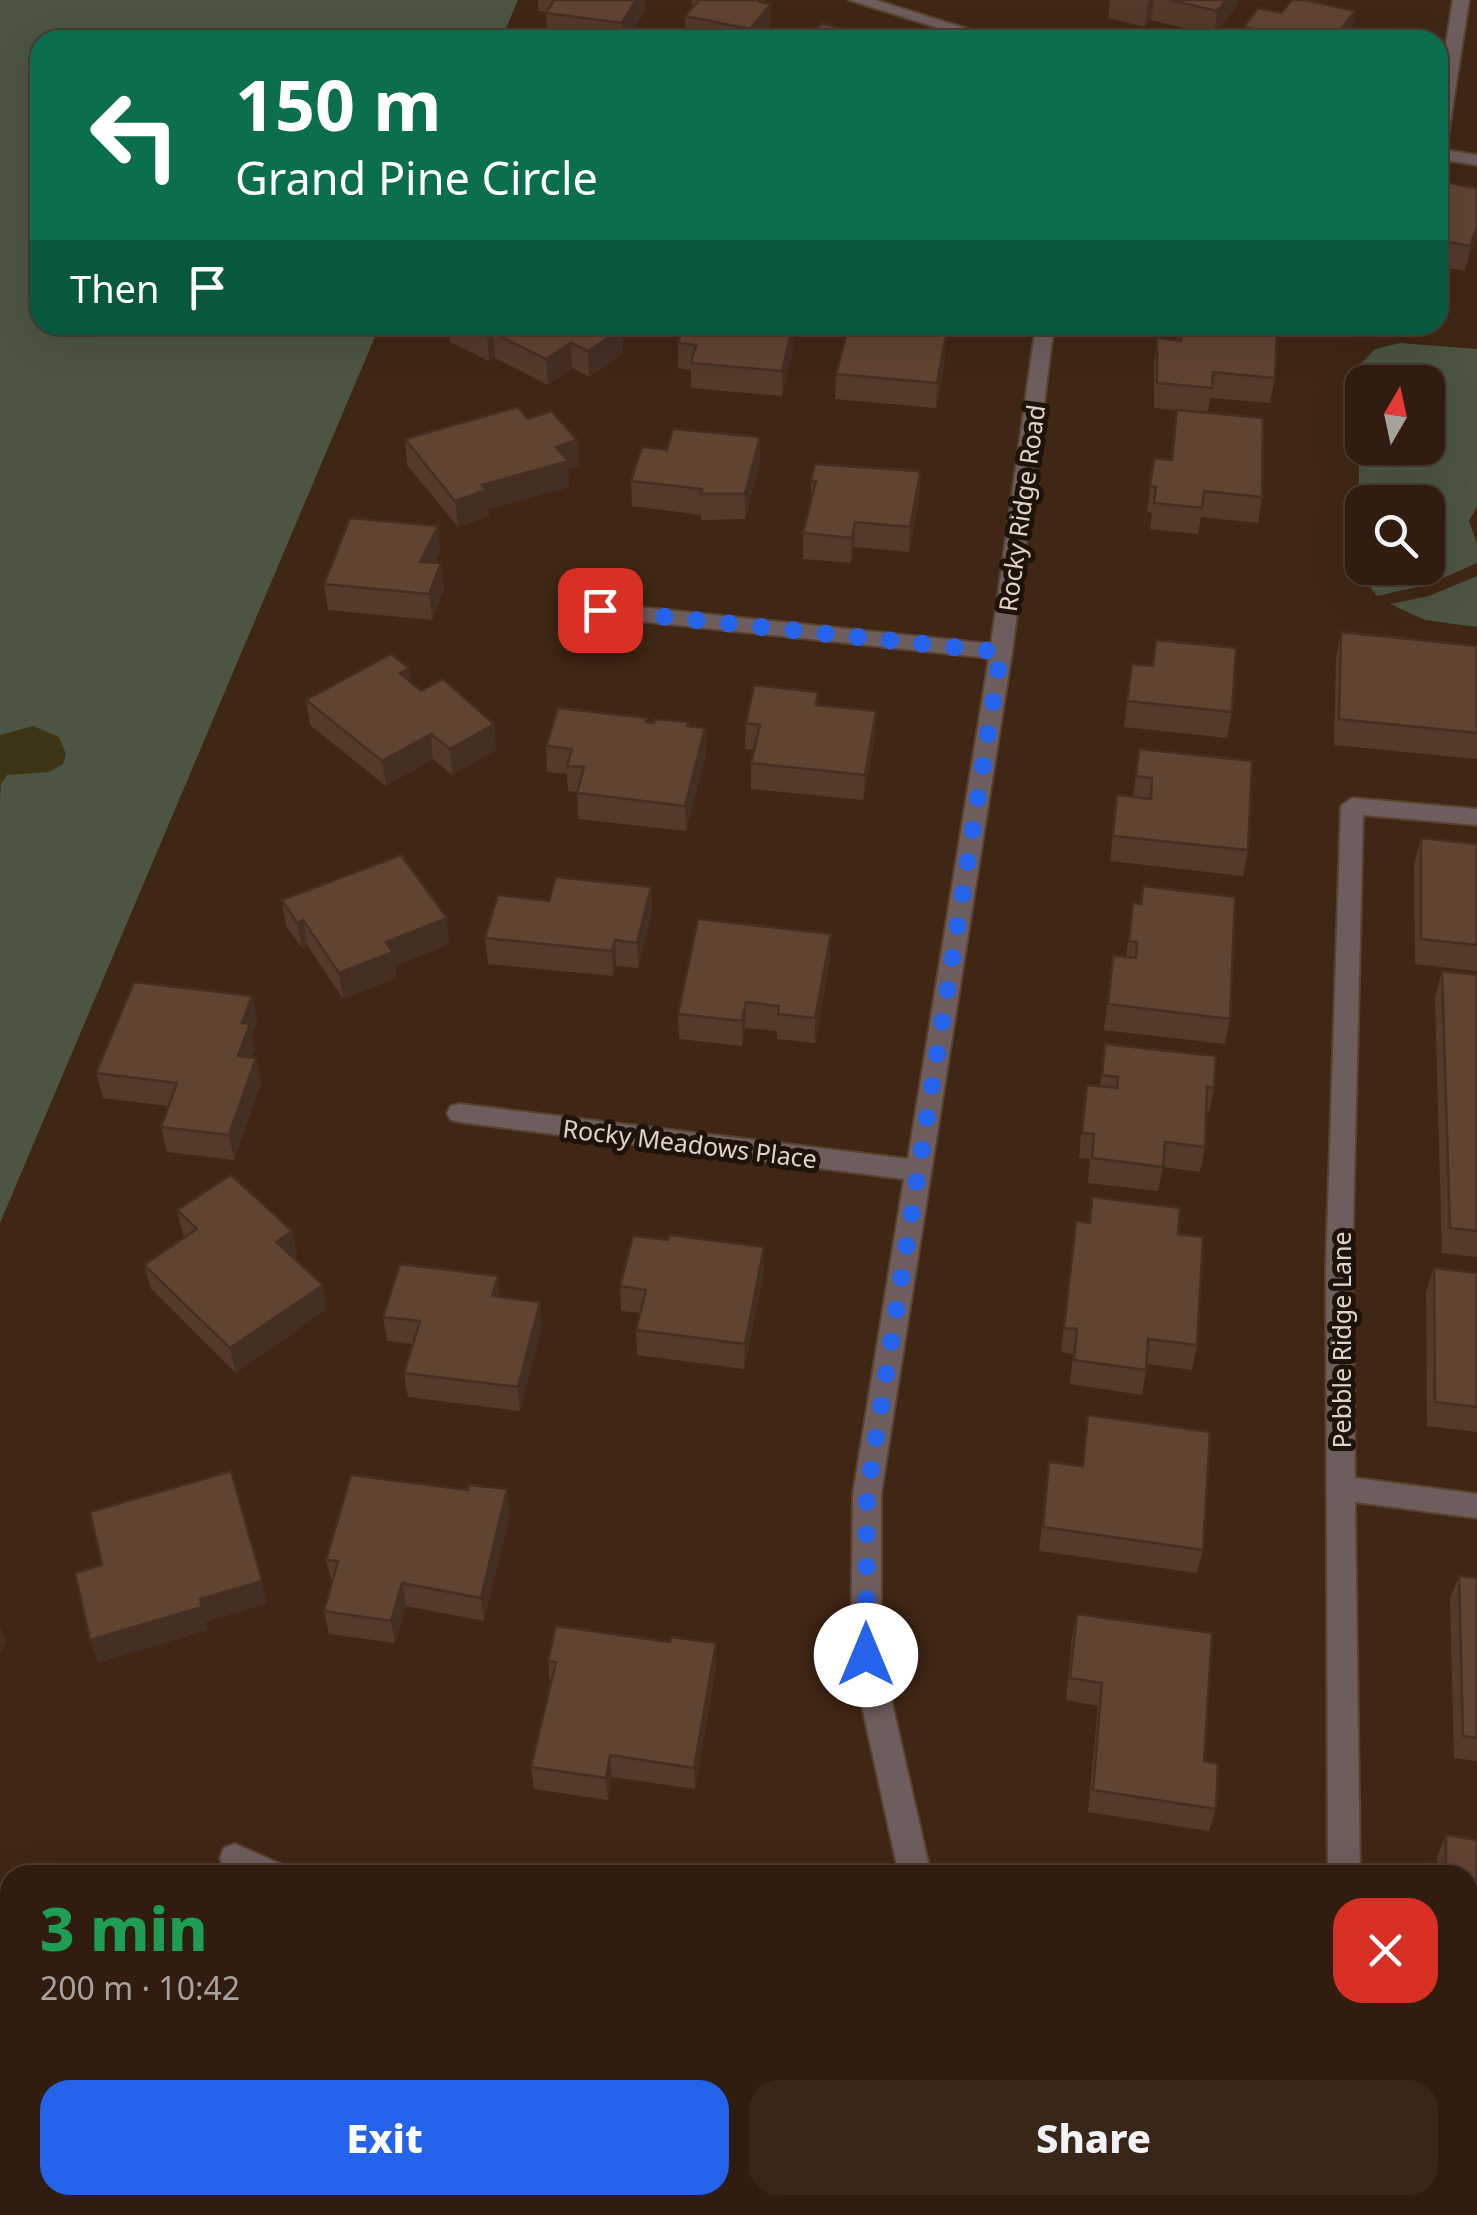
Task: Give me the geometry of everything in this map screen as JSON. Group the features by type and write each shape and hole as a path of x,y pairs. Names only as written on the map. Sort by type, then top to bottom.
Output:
{"street":[{"path":"858,0 961,30"},
{"path":"1448,78 1460,0"},
{"path":"1448,156 1477,160"},
{"name":"Rocky Ridge Road","path":"913,1865 866,1655 867,1512 1001,652 1045,335"},
{"path":"600,610 1001,652"},
{"name":"Pebble Ridge Lane","path":"1344,1865 1339,1268 1352,806 1477,817"},
{"name":"Rocky Meadows Place","path":"460,1114 920,1172"},
{"path":"1342,1488 1477,1506"},
{"path":"235,1858 250,1865"}],"green space":[{"path":"0,0 518,0 505,30 30,30 30,335 376,335 0,1223"},
{"path":"1400,343 1477,349 1477,507 1469,521 1477,543 1477,563 1445,577 1445,485 1359,485 1359,465 1445,465 1445,365 1360,365 1375,349"},
{"path":"1477,576 1477,627 1425,620 1390,604 1429,596"},
{"path":"1369,585 1426,585 1377,596"}],"sand":[{"path":"33,726 59,737 66,754 63,764 49,772 7,775 1,784 0,800 0,735"}],"building":[{"path":"554,0 636,0 622,23 546,13"},
{"path":"699,0 762,0 771,4 750,29 685,16"},
{"path":"1170,0 1226,0 1217,11"},
{"path":"1292,0 1355,11 1341,30 1244,27 1258,8 1281,13"},
{"path":"823,23 847,30 815,30"},
{"path":"1448,183 1477,188 1477,227 1470,246 1448,242"},
{"path":"497,335 613,335 588,351 571,343 546,359"},
{"path":"681,335 791,335 782,371 691,363 696,345 678,343"},
{"path":"846,335 946,335 937,383 836,374"},
{"path":"1181,335 1277,335 1275,378 1213,372 1212,388 1157,383 1157,338 1181,341"},
{"path":"518,407 528,419 551,411 577,440 556,447 568,461 482,485 487,490 455,501 405,439"},
{"path":"1177,410 1263,418 1262,497 1204,491 1202,508 1154,503 1156,487 1150,486 1154,458 1172,460"},
{"path":"673,429 760,437 745,494 701,494 702,489 631,481 642,447 667,450"},
{"path":"815,464 917,471 920,474 910,527 855,522 852,538 803,533 816,481 811,481"},
{"path":"350,518 438,526 420,562 441,563 429,594 324,584"},
{"path":"1341,632 1477,646 1477,733 1339,719"},
{"path":"1156,640 1236,648 1232,712 1127,701 1132,664 1153,666"},
{"path":"391,654 409,668 400,673 421,691 443,679 494,724 450,749 431,734 382,761 306,700"},
{"path":"754,685 818,692 816,705 876,711 865,775 751,763 760,725 746,723"},
{"path":"558,708 647,718 646,722 654,723 655,719 688,722 687,726 705,728 685,806 577,793 584,767 567,766 572,749 546,746"},
{"path":"1139,749 1252,761 1248,850 1113,836 1117,795 1151,799 1152,778 1136,776"},
{"path":"1421,838 1477,844 1477,945 1421,939"},
{"path":"401,855 447,918 386,942 393,952 339,973 303,920 297,923 282,900"},
{"path":"556,877 651,887 637,943 615,940 612,951 485,938 498,895 549,901"},
{"path":"1143,886 1235,897 1230,1019 1108,1004 1113,956 1136,958 1137,942 1129,941 1133,903 1141,904"},
{"path":"698,919 831,934 815,1018 778,1014 779,1006 746,1002 742,1021 678,1014"},
{"path":"1442,971 1477,975 1477,1231 1450,1228"},
{"path":"134,982 252,996 242,1023 250,1024 238,1056 256,1058 229,1135 161,1127 177,1083 96,1073"},
{"path":"1105,1044 1216,1056 1214,1088 1207,1087 1205,1147 1165,1142 1163,1167 1092,1158 1094,1134 1082,1133 1087,1085 1117,1088 1118,1077 1102,1075"},
{"path":"231,1175 292,1231 276,1242 323,1285 230,1348 144,1265 197,1229 177,1210"},
{"path":"1092,1197 1180,1208 1178,1234 1203,1237 1197,1345 1148,1339 1146,1370 1074,1360 1077,1329 1064,1328 1076,1221 1090,1223"},
{"path":"669,1235 764,1247 745,1344 636,1330 646,1290 620,1286 633,1236 668,1240"},
{"path":"400,1264 498,1276 492,1296 540,1302 518,1387 404,1373 420,1321 383,1317"},
{"path":"1434,1268 1477,1273 1477,1407 1435,1402"},
{"path":"1088,1415 1210,1432 1203,1550 1043,1527 1049,1462 1083,1466"},
{"path":"231,1471 262,1581 200,1599 202,1607 90,1640 75,1573 102,1565 90,1512"},
{"path":"351,1475 468,1490 469,1485 507,1489 481,1598 402,1583 391,1621 324,1611 338,1561 326,1560"},
{"path":"1459,1576 1477,1578 1477,1738 1463,1736"},
{"path":"1077,1614 1212,1633 1204,1761 1218,1764 1216,1809 1093,1790 1102,1683 1070,1678"},
{"path":"556,1626 670,1642 671,1637 716,1643 694,1768 610,1755 606,1778 531,1767 556,1662 548,1661"},
{"path":"1446,1835 1477,1840 1477,1865 1446,1865"}],"route":[{"path":"600,610 1001,652 867,1494 866,1655"}]}
